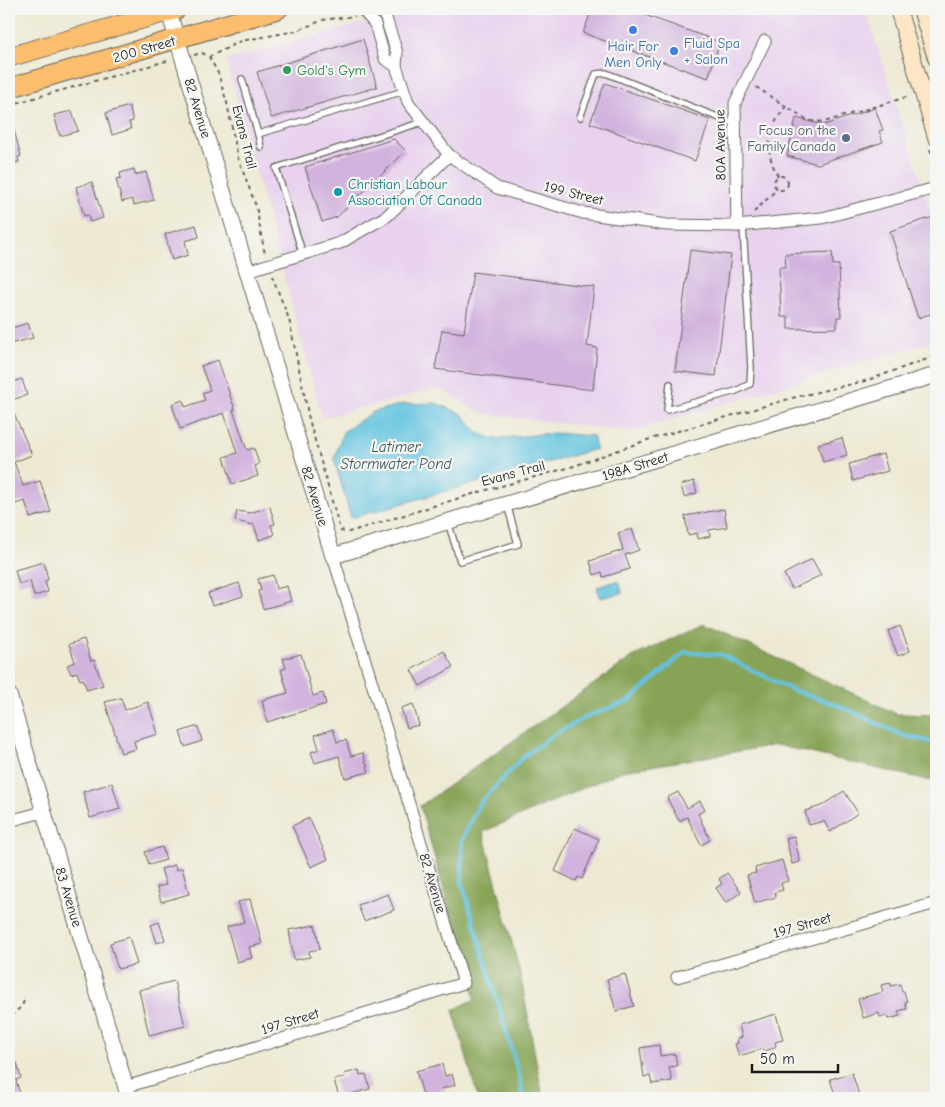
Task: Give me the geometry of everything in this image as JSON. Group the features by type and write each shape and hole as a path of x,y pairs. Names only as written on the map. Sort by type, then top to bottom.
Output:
{"main road":[{"name":"200 Street","path":"9,88 278,9"},
{"path":"898,9 936,137"},
{"path":"921,9 936,58"},
{"path":"9,57 171,10"}],"street":[{"path":"361,11 375,24 385,59 396,66 397,53 383,9"},
{"name":"82 Avenue","path":"171,10 177,40 464,983"},
{"name":"80A Avenue","path":"740,225 735,103 765,41"},
{"name":"199 Street","path":"396,66 408,102 449,155 498,188 583,213 667,225 740,225 822,218 936,188"},
{"path":"247,271 340,243 387,216 449,155"},
{"name":"198A Street","path":"333,556 936,375"},
{"name":"83 Avenue","path":"9,696 128,1093"},
{"path":"9,821 43,812"},
{"name":"197 Street","path":"677,977 936,903"},
{"name":"197 Street","path":"128,1093 464,983"}],"lane":[{"path":"580,117 596,74 606,73 735,124"},
{"path":"242,79 261,147"},
{"path":"258,134 404,91"},
{"path":"302,255 276,168 423,122"},
{"path":"670,384 667,410 736,391 750,384 751,367 740,225"},
{"path":"448,522 460,561 502,549 518,544 507,504"}],"path":[{"path":"202,53 209,57 241,41 296,31 323,20 346,18 361,11"},
{"name":"Evans Trail","path":"209,57 218,73 227,103 238,158 256,206 265,252"},
{"path":"9,105 163,62"},
{"path":"756,87 809,121 824,122 910,95"},
{"path":"778,176 771,162 769,137 778,116 786,106"},
{"path":"936,166 936,175"},
{"path":"777,189 774,186 774,181 778,176"},
{"path":"752,214 777,189 784,189 787,183 784,177 778,176"},
{"name":"Evans Trail","path":"273,282 289,319 309,419 339,526 349,532 476,493 571,467 648,440 796,397 864,381 936,356"},
{"path":"11,1016 21,1008 24,997"}],"shaded area":[{"path":"416,9 865,9 936,227 936,340 631,432 481,413 438,388 322,418 226,60"}],"green space":[{"path":"704,624 897,714 936,715 936,782 776,745 622,771 483,832 520,973 543,1098 478,1098 453,1010 475,999 420,806 634,656"}],"water":[{"name":"Latimer Stormwater Pond","path":"435,403 462,414 478,433 494,439 553,433 593,436 596,449 351,518 334,459 343,432 373,412 403,404"},
{"path":"617,581 620,583 622,593 600,598 597,587"}],"building":[{"path":"592,9 628,9 720,42 708,78 583,33"},
{"path":"363,39 377,87 271,118 257,72"},
{"path":"605,83 710,120 695,161 590,123"},
{"path":"129,106 133,121 129,122 131,129 112,135 106,113"},
{"path":"875,108 883,130 879,131 883,142 818,164 787,156 796,118 824,125"},
{"path":"72,111 78,131 60,136 54,115"},
{"path":"12,123 21,156 18,157 19,162 9,165 9,124"},
{"name":"Christian Labour Association Of Canada","path":"394,139 406,151 337,217 322,222 305,167"},
{"path":"134,169 135,175 146,172 154,200 134,205 132,199 122,202 116,179 121,178 120,173"},
{"path":"92,182 103,218 90,222 88,215 84,216 76,187"},
{"path":"936,216 936,312 918,318 890,231"},
{"path":"196,225 199,237 185,241 188,255 172,260 165,234"},
{"path":"690,250 731,255 716,376 675,371"},
{"path":"832,252 833,265 839,265 841,317 837,317 837,328 788,329 788,317 781,317 779,267 786,267 785,254"},
{"path":"473,272 594,287 587,346 597,348 593,390 435,369 442,330 464,333"},
{"path":"28,323 33,338 13,343 9,329"},
{"path":"218,360 247,450 254,448 259,464 255,466 258,476 232,484 224,457 237,453 224,413 180,429 172,404 183,400 185,407 205,400 202,393 210,390 201,366"},
{"path":"22,379 27,395 9,401 9,383"},
{"path":"9,402 32,455 14,462 23,486 40,481 51,512 30,518 25,501 9,506"},
{"path":"842,438 847,455 823,462 818,444"},
{"path":"883,454 888,471 853,481 849,464"},
{"path":"694,481 697,493 684,497 681,485"},
{"path":"270,507 275,524 271,525 274,535 259,540 254,525 235,521 237,511 249,513"},
{"path":"724,509 727,527 709,530 710,536 698,539 697,533 688,535 685,516"},
{"path":"632,529 639,550 625,555 630,569 603,577 602,572 594,575 590,561 623,550 618,533"},
{"path":"812,559 821,575 792,589 784,574"},
{"path":"44,562 48,580 45,581 48,592 34,596 30,581 19,584 15,570"},
{"path":"273,575 276,589 287,586 291,601 263,609 258,591 261,590 258,579"},
{"path":"239,583 243,596 212,606 208,593"},
{"path":"900,626 910,651 898,656 888,631"},
{"path":"84,639 91,661 94,660 103,685 87,690 83,679 80,680 77,672 71,674 67,665 75,662 69,644"},
{"path":"444,651 453,667 420,686 411,670"},
{"path":"301,654 313,696 323,693 326,704 267,722 262,700 288,693 281,670 286,668 283,659"},
{"path":"121,698 125,710 148,702 158,734 134,741 136,749 121,753 105,702"},
{"path":"413,704 419,725 407,728 401,708"},
{"path":"198,726 202,741 185,747 180,732"},
{"path":"333,729 337,742 346,740 351,756 363,753 369,772 345,778 339,756 315,763 311,752 319,749 315,735"},
{"path":"112,783 120,809 90,818 83,792"},
{"path":"844,791 858,813 830,832 824,821 809,825 805,811 821,806"},
{"path":"678,792 687,808 700,801 705,810 698,814 710,840 701,845 687,817 679,821 667,798"},
{"path":"309,818 328,859 311,867 292,826"},
{"path":"575,828 599,839 582,879 578,877 576,881 555,871"},
{"path":"794,836 800,862 792,864 786,838"},
{"path":"162,847 166,860 149,865 145,852"},
{"path":"782,860 788,881 781,883 783,890 775,892 776,897 755,903 747,875 756,873 755,868"},
{"path":"175,865 176,870 182,868 189,894 161,902 157,887 166,885 161,869"},
{"path":"727,873 741,892 726,903 716,888 722,884 719,879"},
{"path":"388,894 394,910 364,921 358,905"},
{"path":"250,899 262,944 249,947 252,958 237,962 227,927 244,922 238,902"},
{"path":"159,922 165,940 157,943 151,925"},
{"path":"315,925 320,949 309,951 310,957 294,960 289,930"},
{"path":"129,937 137,964 118,969 110,943"},
{"path":"625,974 634,1006 616,1011 607,979"},
{"path":"174,981 185,1026 149,1035 139,990"},
{"path":"891,983 891,986 900,984 902,992 904,991 907,1009 898,1011 900,1016 888,1019 887,1015 880,1017 879,1013 863,1018 858,999 883,992 881,985"},
{"path":"776,1014 783,1040 775,1042 776,1046 771,1049 765,1051 762,1049 739,1056 735,1044 738,1043 737,1039 742,1037 739,1025"},
{"path":"659,1045 660,1056 675,1054 677,1066 669,1067 672,1081 652,1084 650,1076 644,1077 640,1048"},
{"path":"12,1062 12,1064 17,1063 21,1078 16,1080 21,1098 9,1098 9,1063"},
{"path":"442,1064 445,1076 452,1074 455,1085 441,1089 443,1097 424,1098 416,1071"},
{"path":"359,1070 360,1075 366,1074 370,1089 339,1097 334,1080 345,1077 344,1074"},
{"path":"852,1073 860,1098 836,1098 830,1079"}],"waterway":[{"path":"523,1098 519,1075 462,882 462,840 479,804 523,757 553,735 590,715 629,701 685,652 722,655 792,690 835,704 902,735 936,743"}],"place":[{"name":"Hair For Men Only","path":"633,30"},
{"name":"Fluid Spa + Salon","path":"674,51"},
{"name":"Gold's Gym","path":"287,70"},
{"name":"Focus on the Family Canada","path":"846,138"},
{"name":"Christian Labour Association Of Canada","path":"338,192"}]}
